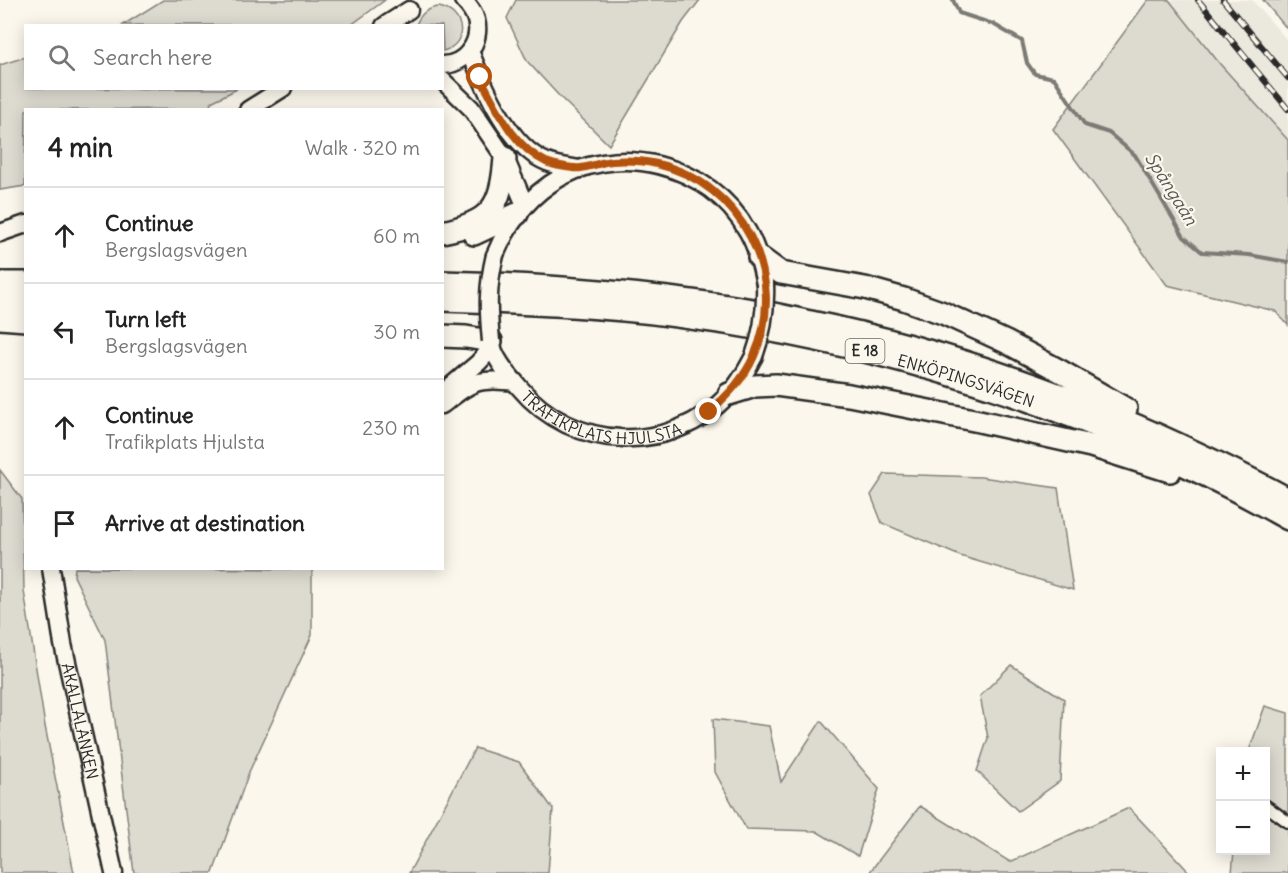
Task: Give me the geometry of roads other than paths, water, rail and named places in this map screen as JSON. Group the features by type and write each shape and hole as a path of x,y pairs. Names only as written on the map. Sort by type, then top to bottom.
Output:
{"highway":[{"path":"444,232 474,222 491,211 503,184 504,158"},
{"path":"444,242 457,240 479,232 521,209"},
{"path":"759,257 781,273 865,288 904,298 943,313 1006,342 1062,372 1204,455"},
{"path":"1,289 24,282"},
{"name":"ENKÖPINGSVÄGEN","path":"444,282 563,287 658,296 755,310 929,350 1086,404 1204,455 1288,499"},
{"path":"1,289 24,299"},
{"name":"ENKÖPINGSVÄGEN","path":"444,300 544,304 676,315 810,338 882,355 955,376 1136,441 1263,504 1288,519"},
{"path":"0,318 24,320"},
{"path":"444,336 466,337 491,345"},
{"path":"729,394 755,386 776,385 849,395 968,419 1091,446 1149,463 1263,504"}],"main road":[{"path":"444,65 460,60 470,51 476,41 478,30 476,19 471,8 463,0"},
{"path":"476,19 485,0"},
{"path":"388,24 411,12"},
{"path":"470,51 480,77 505,124 520,141 536,156 548,163 580,169"},
{"path":"444,82 471,108 504,158 521,209"},
{"path":"251,108 281,90"},
{"name":"TRAFIKPLATS HJULSTA","path":"632,161 657,164 679,171 718,194 734,211 747,230 759,257 766,302 764,321 754,356 743,376 729,394 709,412 687,425 640,438 616,438 592,434 569,426 554,418 526,395 506,372 491,345 488,300 490,278 501,241 521,209 550,183 580,169 611,162 632,161"},
{"path":"0,233 24,225"},
{"path":"444,391 478,363 491,345"},
{"path":"444,404 466,387 482,380 515,382"},
{"name":"AKALLALÄNKEN","path":"51,570 63,644 114,873"}],"street":[{"path":"1270,809 1288,822"}],"waterway":[{"name":"Spångaån","path":"953,0 959,13 993,24 1022,41 1027,63 1035,74 1054,78 1085,125 1109,133 1135,155 1184,237 1202,252 1249,255 1288,262"}],"railway":[{"path":"1198,0 1288,109"},
{"path":"1223,0 1288,78"}]}
